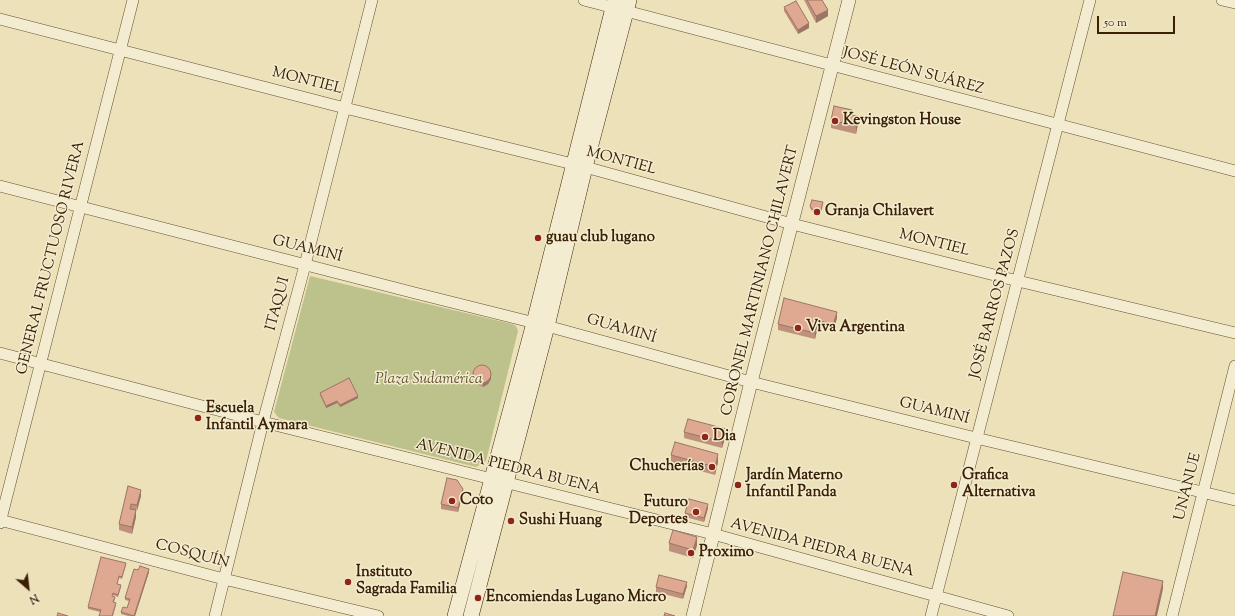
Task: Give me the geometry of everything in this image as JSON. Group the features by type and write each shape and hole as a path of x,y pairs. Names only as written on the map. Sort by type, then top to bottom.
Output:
{"main road":[{"path":"455,616 499,481 541,324 579,166 621,4"},
{"path":"471,616 499,481"}],"street":[{"name":"GENERAL FRUCTUOSO RIVERA","path":"0,521 133,0"},
{"name":"ITAQUI","path":"215,616 372,0"},
{"name":"JOSÉ LEÓN SUÁREZ","path":"584,0 621,4 832,66 1235,171"},
{"name":"CORONEL MARTINIANO CHILAVERT","path":"693,616 751,382 849,0"},
{"name":"JOSÉ BARROS PAZOS","path":"931,616 1090,0"},
{"path":"1222,0 1235,3"},
{"name":"MONTIEL","path":"0,20 579,166 792,224 1018,281 1235,333"},
{"name":"GUAMINÍ","path":"0,186 541,324 751,382 1235,500"},
{"name":"AVENIDA PIEDRA BUENA","path":"0,353 264,422 713,534 1008,616"},
{"name":"UNANUE","path":"1172,616 1235,366"},
{"name":"COSQUÍN","path":"0,521 224,579 378,616"}],"green space":[{"name":"Plaza Sudamérica","path":"310,276 516,326 518,331 486,461 476,467 279,418 274,412"}],"building":[{"path":"807,0 822,0 828,10 816,16"},
{"path":"796,1 809,23 798,30 784,7"},
{"path":"834,106 852,110 851,115 858,116 856,126 831,120"},
{"name":"Granja Chilavert","path":"812,200 823,202 820,214 815,213 810,206"},
{"path":"784,298 837,312 833,325 818,320 815,333 778,324"},
{"path":"482,365 488,368 491,374 488,380 482,383 476,380 473,374 476,368"},
{"path":"349,378 358,396 340,405 337,401 326,406 320,393"},
{"path":"688,419 726,429 722,442 684,432"},
{"path":"675,442 718,454 715,467 671,455"},
{"name":"Coto","path":"447,478 457,480 463,489 458,508 441,504"},
{"path":"128,486 141,490 137,505 131,504 130,509 136,510 132,527 119,524"},
{"name":"Futuro Deportes","path":"689,499 708,504 704,518 685,513"},
{"path":"673,530 697,537 693,550 669,543"},
{"path":"101,557 126,563 122,577 119,576 117,584 121,585 118,595 113,593 112,596 115,597 113,602 116,603 112,616 99,616 101,610 88,607"},
{"path":"140,566 149,569 134,616 121,612 123,607 127,608 130,599 125,598 134,569 138,570"},
{"path":"1123,572 1163,581 1155,616 1113,616"},
{"path":"659,575 687,582 683,594 656,587"},
{"path":"58,613 68,616 57,616"},
{"path":"665,613 675,616 664,616"}],"place":[{"name":"Kevingston House","path":"835,121"},
{"name":"Granja Chilavert","path":"817,212"},
{"name":"guau club lugano","path":"538,238"},
{"name":"Viva Argentina","path":"798,328"},
{"name":"Escuela Infantil Aymara","path":"198,418"},
{"name":"Dia","path":"705,437"},
{"name":"Chucherías","path":"712,467"},
{"name":"Jardín Materno Infantil Panda","path":"738,485"},
{"name":"Grafica Alternativa","path":"954,485"},
{"name":"Coto","path":"452,501"},
{"name":"Futuro Deportes","path":"696,512"},
{"name":"Sushi Huang","path":"511,521"},
{"name":"Proximo","path":"691,553"},
{"name":"Instituto Sagrada Familia","path":"348,582"},
{"name":"Encomiendas Lugano Micro","path":"478,598"}]}
